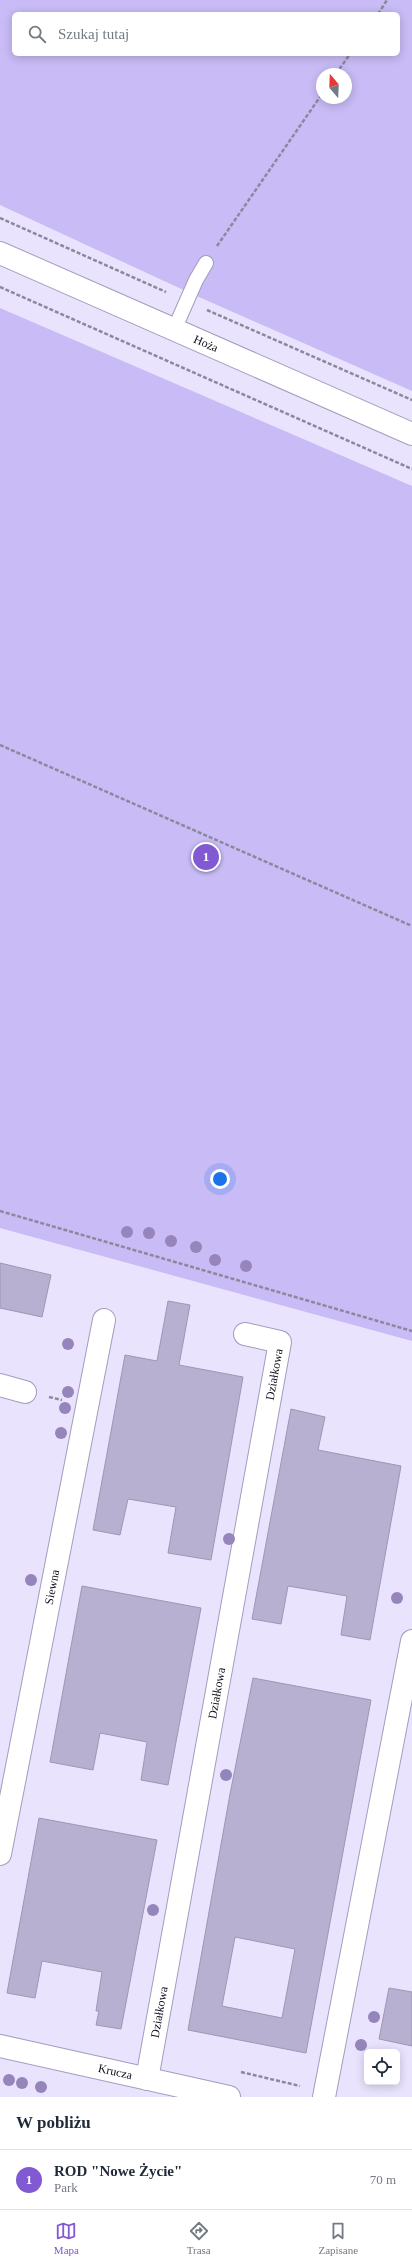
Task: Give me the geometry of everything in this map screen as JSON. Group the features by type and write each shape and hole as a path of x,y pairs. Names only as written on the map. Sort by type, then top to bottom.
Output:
{"street":[{"name":"Hoża","path":"0,253 412,434"},
{"name":"Siewna","path":"0,1854 104,1320"},
{"name":"Działkowa","path":"147,2079 280,1342 245,1334"},
{"path":"0,1385 25,1392"},
{"path":"324,2097 412,1641"},
{"name":"Krucza","path":"0,2046 230,2097"}],"lane":[{"path":"174,330 196,280 206,263"}],"path":[{"path":"379,12 387,0"},
{"path":"340,68 349,56"},
{"path":"206,263 316,103"},
{"path":"0,287 412,469"},
{"path":"0,745 412,926"},
{"path":"0,1211 412,1331"},
{"path":"25,1392 88,1406"}],"shaded area":[{"path":"0,0 412,0 412,391 190,293 0,205"},
{"path":"0,308 412,486 412,1341 0,1228"}],"building":[{"path":"0,1263 51,1275 42,1317 0,1308"},
{"path":"168,1301 190,1305 179,1365 243,1377 211,1560 168,1553 176,1507 128,1499 120,1535 93,1530 125,1355 157,1361"},
{"path":"291,1409 325,1417 318,1450 401,1466 370,1640 341,1635 347,1596 288,1586 281,1624 252,1619"},
{"path":"82,1586 201,1608 168,1785 141,1780 147,1742 100,1733 93,1770 50,1762"},
{"path":"253,1678 371,1700 306,2053 188,2030 230,1794","holes":["235,1937 295,1949 282,2018 222,2006"]},
{"path":"39,1818 157,1840 121,2029 96,2025 99,2011 96,2011 102,1972 42,1961 35,1998 7,1993"},
{"path":"389,1988 412,1992 412,2046 379,2039"}],"place":[{"name":"ROD \"Nowe Życie\"","path":"206,857"}]}
